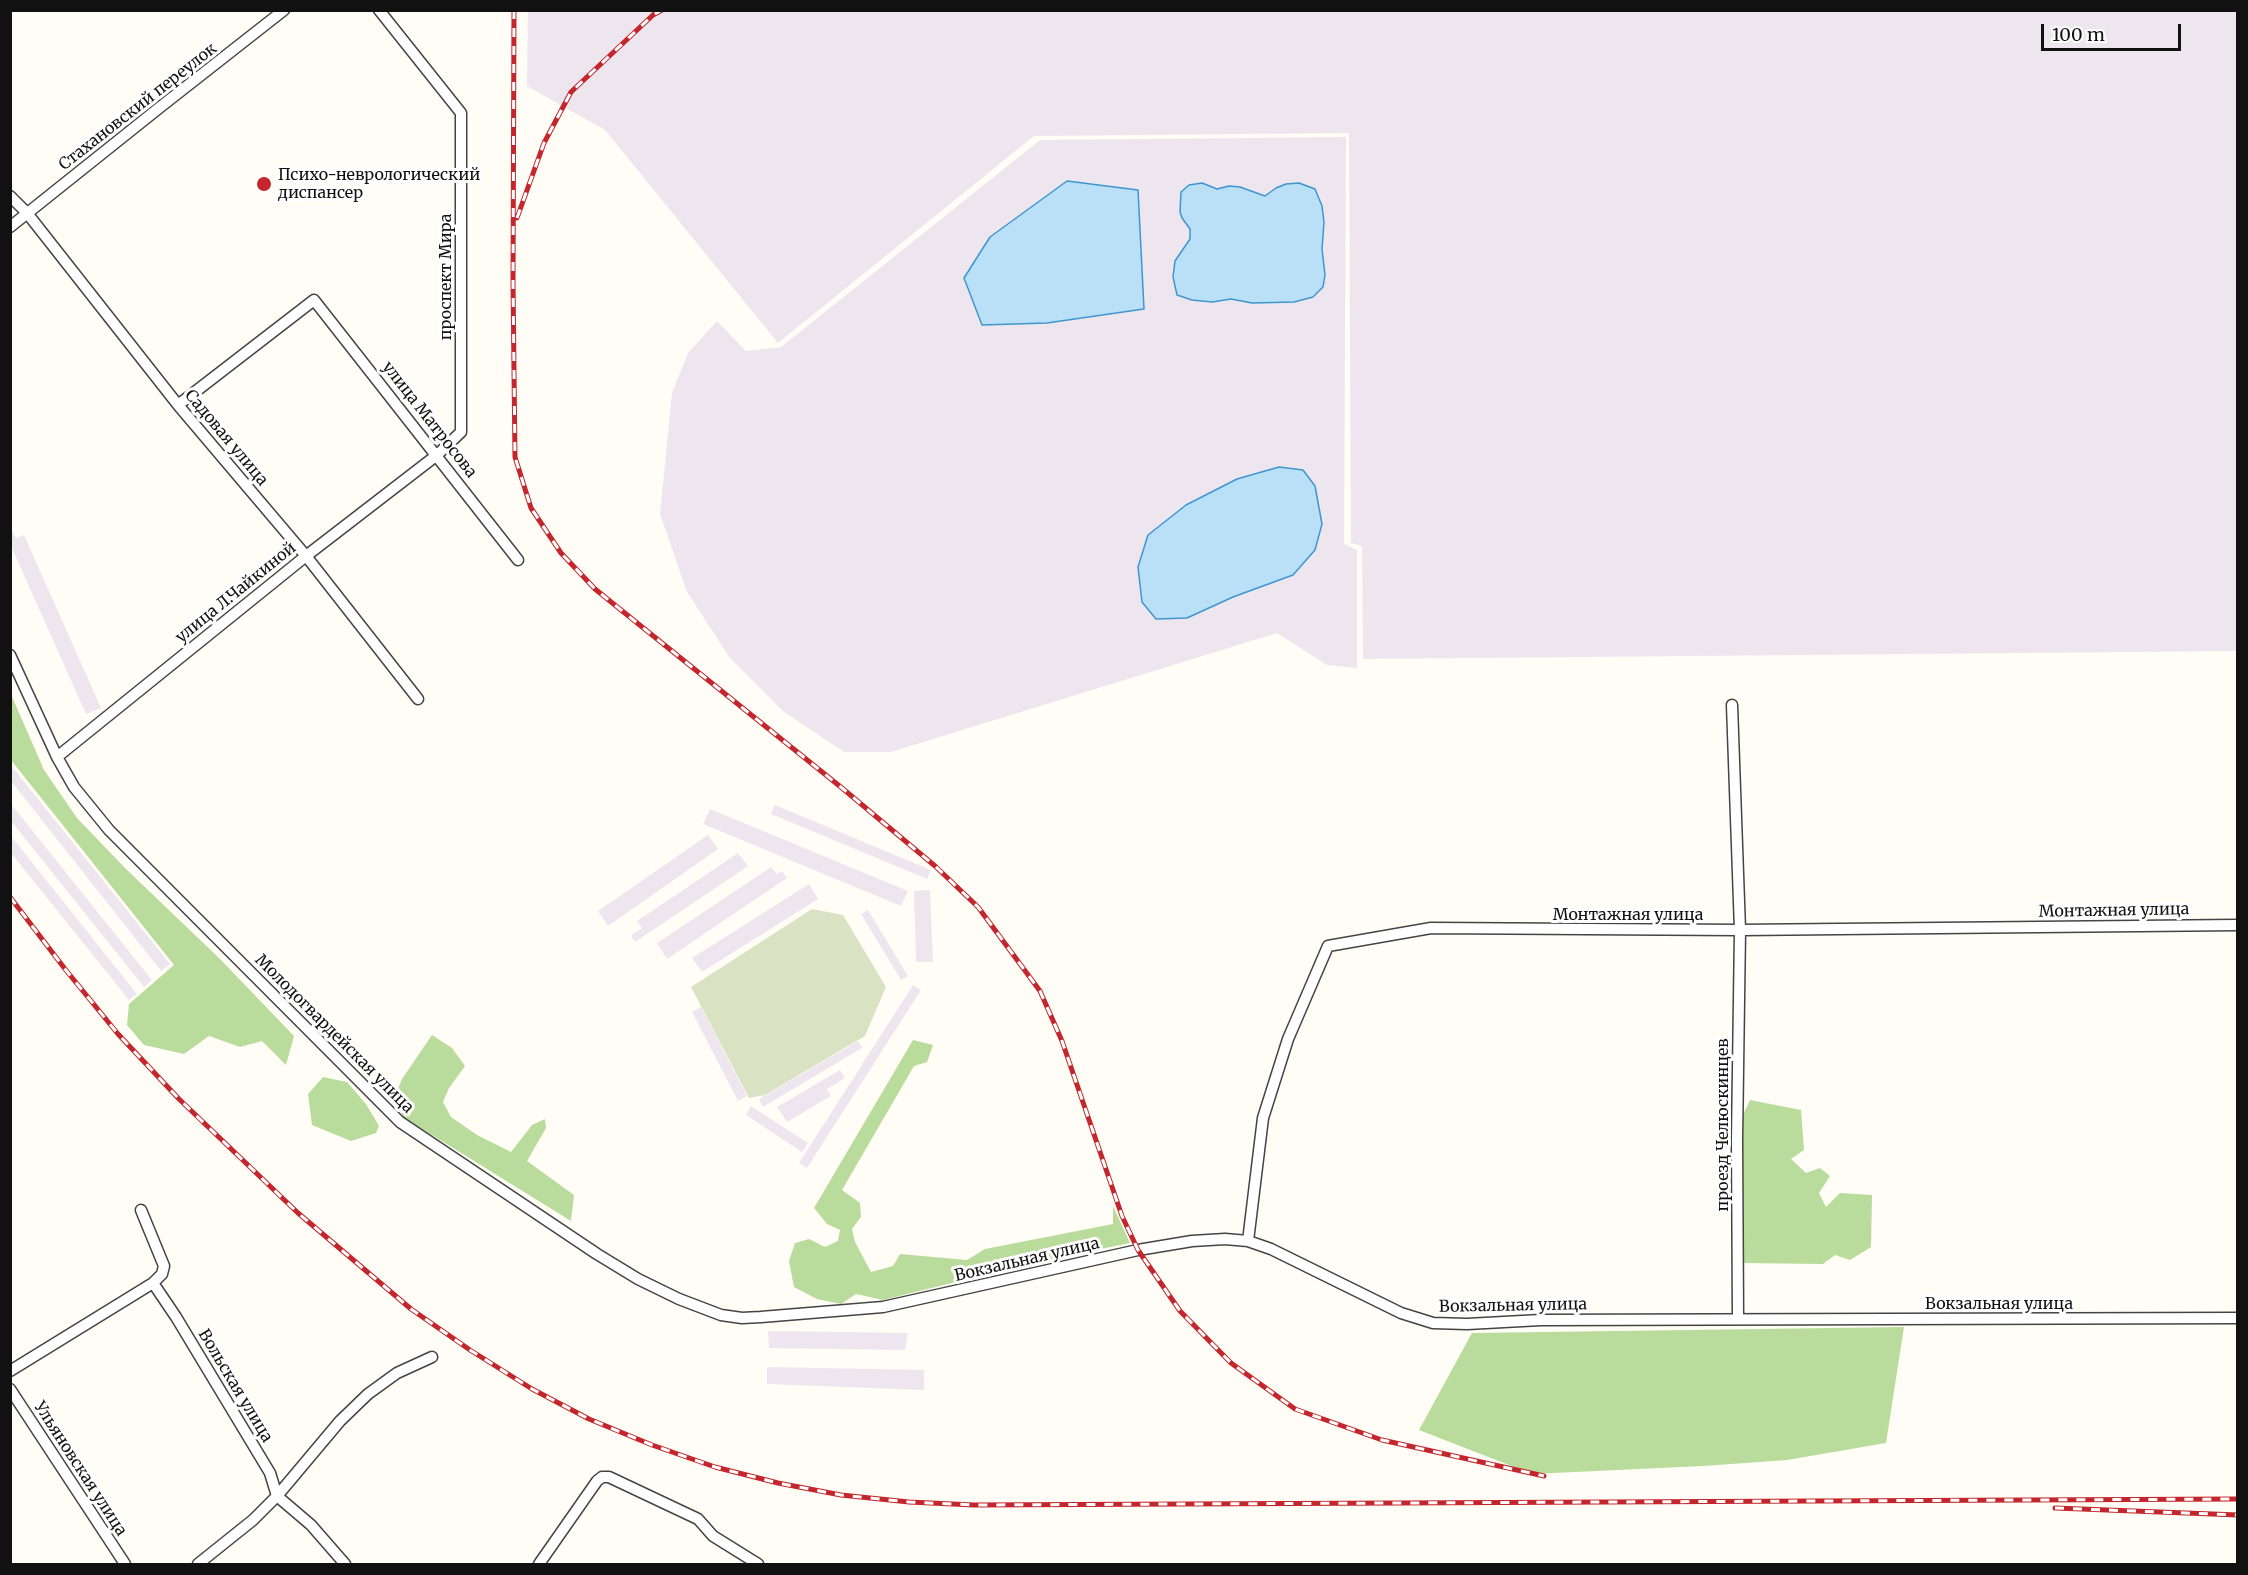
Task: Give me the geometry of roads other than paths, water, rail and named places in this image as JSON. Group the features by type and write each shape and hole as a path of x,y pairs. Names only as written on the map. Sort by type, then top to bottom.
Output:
{"street":[{"name":"Стахановский переулок","path":"10,227 285,10"},
{"name":"проспект Мира","path":"379,10 461,113 461,432 437,455"},
{"name":"Садовая улица","path":"10,196 27,213 178,405 306,556 418,699"},
{"name":"улица Матросова","path":"178,405 314,300 518,560"},
{"name":"улица Л.Чайкиной","path":"57,758 306,556 437,455"},
{"name":"Молодогвардейская улица","path":"10,655 57,758 74,787 109,830 400,1122 638,1279 701,1308 720,1315 742,1318"},
{"name":"проезд Челюскинцев","path":"1732,705 1740,930 1737,1139 1738,1320"},
{"name":"Монтажная улица","path":"1248,1241 1263,1118 1288,1039 1328,946 1431,928 1740,930 2238,925"},
{"path":"10,1371 153,1283 162,1274 164,1266 141,1210"},
{"name":"Вокзальная улица","path":"742,1318 883,1307 1138,1250 1192,1241 1225,1239 1248,1241 1271,1249 1401,1313 1433,1323 1467,1324 1541,1320 2238,1318"},
{"name":"Вольская улица","path":"153,1283 270,1473 277,1496 311,1525 345,1564"},
{"path":"198,1564 254,1520 340,1421 368,1394 398,1373 432,1357"},
{"name":"Ульяновская улица","path":"10,1389 125,1564"},
{"path":"539,1564 602,1477 609,1477 698,1519 713,1536 758,1564"}],"water":[{"path":"1067,181 1138,190 1144,309 1047,323 982,325 964,278 990,237"},
{"path":"1202,183 1217,189 1229,186 1240,187 1265,196 1286,184 1299,183 1315,189 1322,206 1324,222 1322,249 1325,275 1323,287 1313,297 1294,302 1252,303 1231,299 1212,302 1192,300 1177,295 1173,277 1175,261 1190,239 1190,229 1180,212 1181,192 1189,185"},
{"path":"1279,467 1303,470 1315,486 1322,524 1315,550 1293,575 1233,597 1187,618 1156,619 1142,602 1138,567 1148,535 1186,505 1237,479"}],"railway":[{"path":"514,10 515,457 531,508 561,553 595,589 842,788 935,866 978,907 1040,991 1062,1041 1122,1216 1138,1250 1180,1311 1231,1363 1295,1409 1382,1440 1544,1476"},
{"path":"517,218 544,143 571,92 653,15 662,10"},
{"path":"10,897 118,1034 179,1099 298,1213 411,1309 532,1389 589,1419 652,1445 715,1467 778,1483 841,1495 909,1502 974,1505 2238,1499"},
{"path":"2055,1508 2238,1515"}],"place":[{"name":"Психо-неврологический диспансер","path":"264,184"}]}
